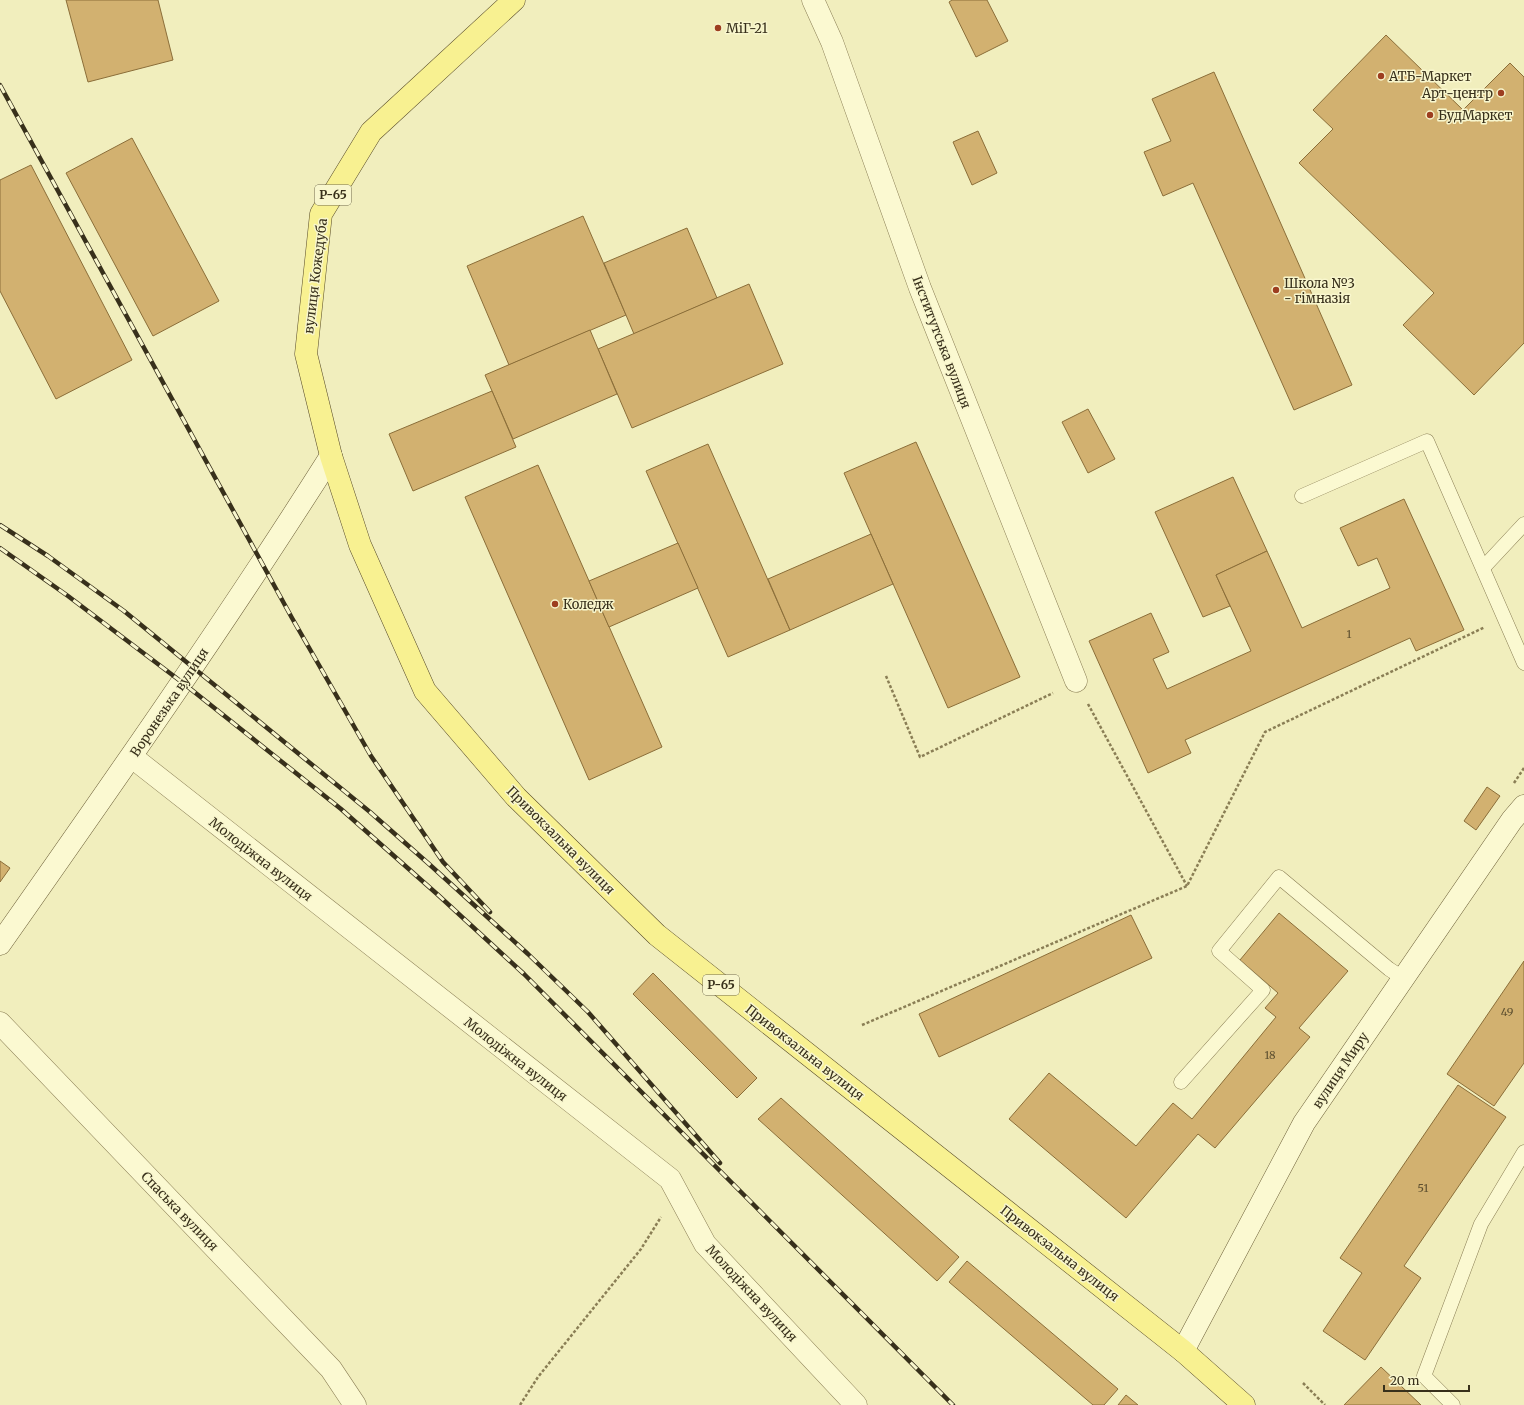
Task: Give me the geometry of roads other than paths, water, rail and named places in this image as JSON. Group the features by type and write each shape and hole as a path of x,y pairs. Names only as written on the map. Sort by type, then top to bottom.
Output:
{"main road":[{"name":"вулиця Кожедуба","path":"331,456 306,354 322,214 371,132 514,0"},
{"name":"Привокзальна вулиця","path":"331,456 360,545 425,690 516,797 657,935 1184,1351 1244,1405"}],"street":[{"name":"Інститутська вулиця","path":"813,0 832,42 920,288 1076,681"},
{"name":"Воронезька вулиця","path":"0,944 132,757 260,569 331,456"},
{"name":"Молодіжна вулиця","path":"132,757 670,1179 706,1244 856,1405"},
{"name":"вулиця Миру","path":"1184,1351 1304,1123 1512,820 1524,806"},
{"name":"Спаська вулиця","path":"0,1023 331,1369 355,1405"}],"lane":[{"path":"1302,496 1427,441 1524,663"},
{"path":"1483,568 1524,524"},
{"path":"1181,1082 1263,990 1219,951 1279,877 1389,969 1403,978"},
{"path":"1453,1405 1424,1376 1481,1224 1524,1152"}],"railway":[{"path":"0,85 292,618 371,756 443,862 490,912"},
{"path":"0,525 48,556 124,611 370,812 429,864 528,954 588,1012 720,1163"},
{"path":"0,548 68,596 183,683 341,809 437,894 524,974 953,1405"}],"place":[{"name":"МіГ-21","path":"718,28"},
{"name":"АТБ-Маркет","path":"1381,76"},
{"name":"Арт-центр","path":"1501,93"},
{"name":"БудМаркет","path":"1430,115"},
{"name":"Школа №3 - гімназія","path":"1276,290"},
{"name":"Коледж","path":"555,604"}]}
